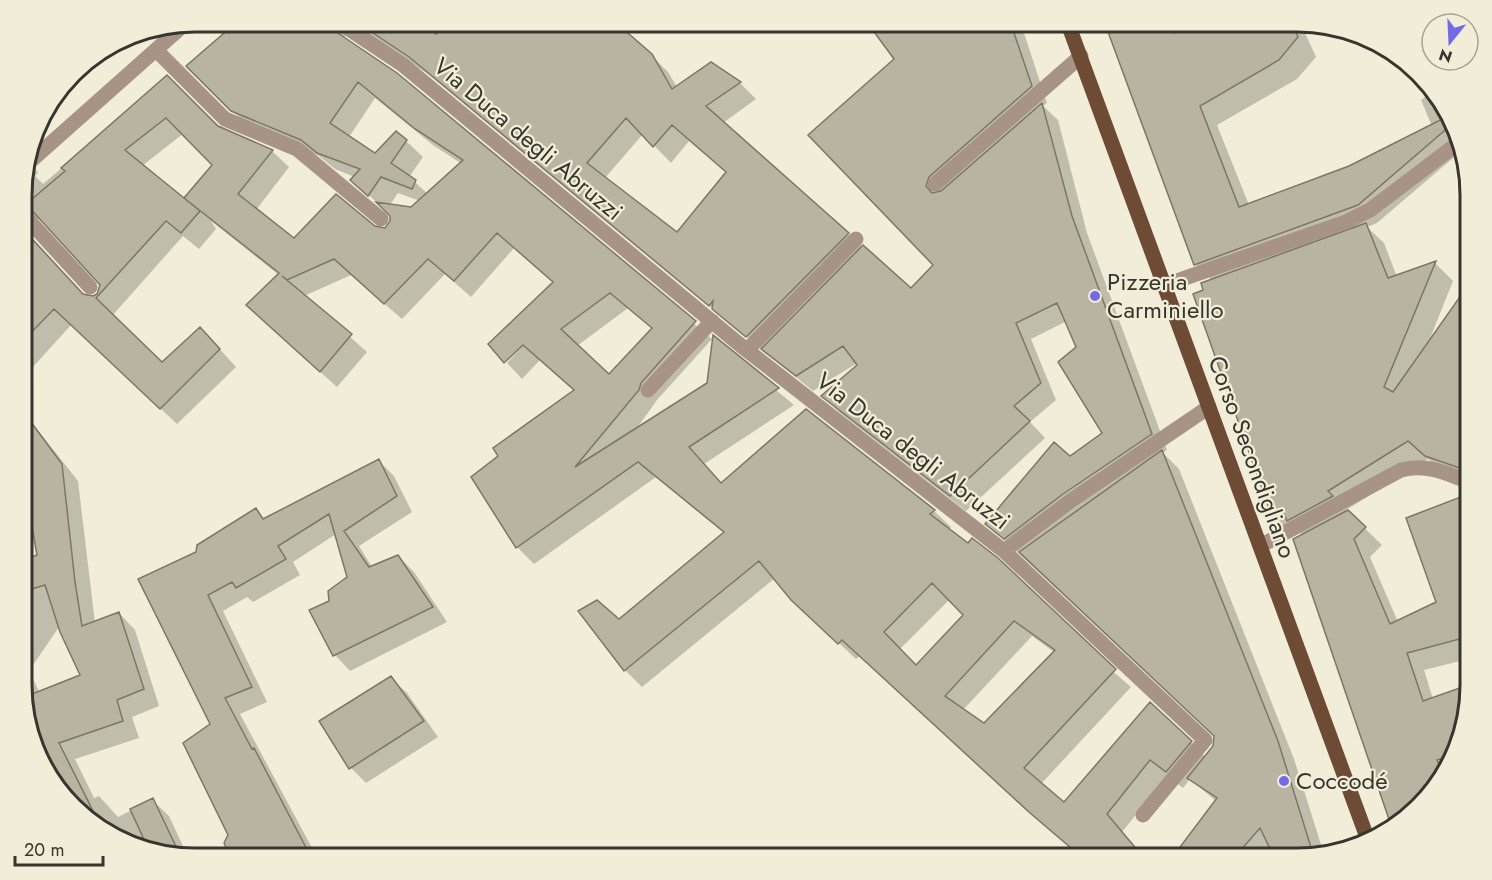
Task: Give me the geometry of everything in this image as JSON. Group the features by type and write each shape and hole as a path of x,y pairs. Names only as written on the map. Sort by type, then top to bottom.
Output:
{"main road":[{"name":"Corso Secondigliano","path":"1071,32 1366,833"}],"street":[{"name":"Via Duca degli Abruzzi","path":"354,32 403,65 747,350 1004,550 1069,502 1209,407"},
{"path":"36,156 174,33"},
{"path":"156,50 225,119 297,149 381,219"},
{"path":"935,184 1081,56"},
{"path":"1165,285 1346,222 1370,210 1453,147"},
{"path":"32,224 90,287"},
{"path":"747,350 856,239"},
{"path":"648,390 712,321"},
{"path":"1260,546 1401,470 1414,466 1428,467 1460,479"},
{"path":"1004,550 1205,740 1143,815"}],"building":[{"path":"225,32 336,32 397,73 696,321 641,383 639,390 575,467 707,383 713,335 779,388 689,447 721,483 806,409 935,510 930,514 968,543 972,538 998,558 1116,669 1024,768 1064,802 1150,702 1192,741 1166,772 1150,760 1107,814 1136,848 1071,848 842,640 838,644 791,600 759,561 624,671 578,611 597,600 619,619 724,532 638,462 516,548 471,477 498,456 493,448 574,390 523,345 504,363 488,344 553,282 497,233 454,281 428,259 384,304 334,259 287,280 282,276 352,334 320,372 246,305 279,273 185,198 200,211 181,233 166,221 96,298 162,362 200,327 220,349 160,409 54,309 32,332 32,239 83,294 93,296 97,294 100,285 32,211 32,199 65,171 61,168 167,75 218,126 273,150 238,194 294,238 336,194 375,226 385,228 390,221 390,216 376,202 411,207 463,160 415,129 358,82 330,123 375,153 396,131 407,140 391,163 416,180 412,189 381,177 368,196 350,180 360,169 317,153 301,140 231,111 186,66","holes":["166,118 212,165 184,198 125,150","610,293 652,328 609,374 561,329","932,583 963,615 916,665 884,632","1014,621 1055,650 984,723 945,696"]},
{"path":"372,32 433,32 436,34 439,32 627,32 652,54 672,89 711,62 741,82 706,106 849,233 746,337 712,309 713,301 709,306 409,57","holes":["626,118 653,147 672,125 726,172 677,232 587,163"]},
{"path":"874,32 1014,32 1032,86 929,177 926,186 932,193 941,191 1042,103 1072,216 1152,434 1063,494 1004,539 985,524 1054,442 1070,456 1102,433 1058,362 1076,347 1057,303 1016,323 1041,383 1014,406 1030,421 950,496 821,396 857,365 843,346 796,376 761,349 863,245 911,288 933,265 808,135 894,59"},
{"path":"1108,32 1296,32 1298,37 1279,60 1200,106 1239,207 1349,166 1442,119 1444,123 1446,129 1358,205 1194,265"},
{"path":"1366,223 1388,278 1436,261 1384,387 1393,392 1460,297 1460,468 1425,456 1408,441 1328,491 1333,496 1287,521 1284,514 1273,520 1193,294 1203,290 1201,283"},
{"path":"32,424 62,464 82,626 119,612 144,689 117,700 123,721 59,743 95,815 72,793 53,767 37,727 32,694 80,675 60,632 45,585 32,589 32,557 37,555 32,527"},
{"path":"1162,450 1278,741 1311,848 1270,848 1260,828 1243,848 1179,848 1217,798 1187,778 1213,746 1214,736 1019,552"},
{"path":"379,459 397,496 344,531 369,567 398,555 433,607 333,656 309,610 329,601 328,591 347,577 329,514 278,546 286,559 236,588 232,582 208,595 252,687 225,698 306,848 226,848 224,843 228,835 183,743 210,724 138,579 196,552 197,545 256,508 263,519"},
{"path":"1460,497 1460,639 1407,653 1423,701 1460,688 1460,696 1452,738 1444,758 1437,760 1439,767 1413,801 1389,820 1293,539 1348,510 1366,527 1354,539 1390,624 1436,602 1406,518"},
{"path":"391,676 424,721 349,769 319,721"},
{"path":"153,798 176,847 144,840 130,809"}],"place":[{"name":"Pizzeria Carminiello","path":"1095,296"},
{"name":"Coccodé","path":"1284,781"}]}
